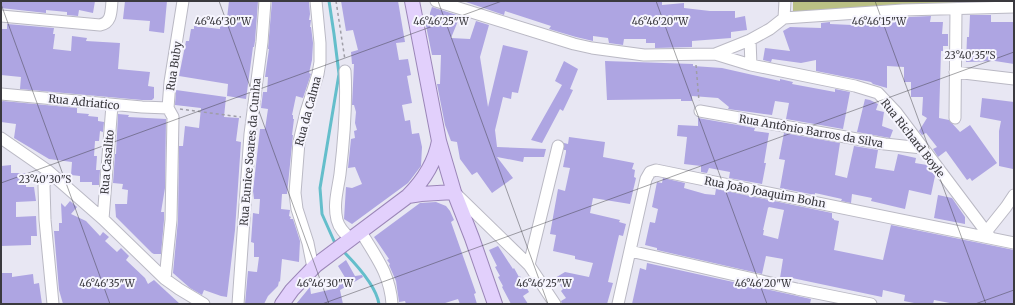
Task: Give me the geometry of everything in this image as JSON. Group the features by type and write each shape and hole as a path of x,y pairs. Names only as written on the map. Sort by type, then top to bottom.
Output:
{"main road":[{"path":"412,1 439,141 454,192 495,304"},
{"path":"282,304 292,290 314,267 408,196 427,173 437,152 439,141"},
{"path":"408,196 454,192"}],"street":[{"path":"1,16 100,25 110,19 112,1"},
{"name":"Rua Buby","path":"165,278 171,220 173,117 168,108 170,82 183,1"},
{"name":"Rua Eunice Soares da Cunha","path":"238,304 252,118 262,42 265,1"},
{"name":"Rua da Calma","path":"314,267 297,209 295,193 298,142 318,74 320,62 320,42 316,1"},
{"name":"Rua Richard Boyle","path":"436,1 461,5 574,44 592,48 644,55 715,54 751,65 854,86 878,93 896,112 988,235"},
{"path":"784,18 785,1"},
{"path":"715,54 750,40 770,29 784,18 896,11 1014,7"},
{"path":"955,118 956,9"},
{"path":"750,40 751,65"},
{"path":"345,71 344,126 340,174 335,206 337,221 339,227 353,237 384,270 389,283 392,304"},
{"path":"955,72 1014,78"},
{"name":"Rua Adriatico","path":"1,94 112,105 168,108"},
{"name":"Rua Casalito","path":"103,219 112,105"},
{"name":"Rua Antônio Barros da Silva","path":"700,111 885,144 922,148"},
{"path":"2,140 47,170 103,219 179,290 204,304"},
{"path":"529,265 558,146"},
{"path":"47,170 44,186 52,304"},
{"name":"Rua João Joaquim Bohn","path":"618,304 646,179 650,172 656,170 988,235 1014,243"},
{"path":"454,192 529,265 555,304"},
{"path":"988,235 1014,195"},
{"path":"630,251 870,304"}],"path":[{"path":"336,1 344,53 345,71"},
{"path":"695,55 700,111"},
{"path":"168,108 252,118"}],"green space":[{"path":"793,1 1014,1 1014,4 793,12"}],"building":[{"path":"1,1 95,1 93,13 79,10 78,16 67,15 67,12 46,10 46,13 1,8"},
{"path":"125,1 167,1 164,33 149,31 150,21 123,19"},
{"path":"229,1 258,1 255,41 246,99 227,96 228,84 179,76 186,41 189,41 191,29 194,29 194,26 220,29 220,26 226,27"},
{"path":"272,1 309,2 309,20 311,20 310,27 313,43 312,60 309,73 311,74 303,98 296,96 292,115 294,119 293,135 287,194 282,194 281,209 290,210 289,216 291,217 290,219 293,219 300,241 299,262 282,259 280,282 279,281 278,286 268,296 264,304 245,304 248,271 257,272 259,257 254,257 254,243 251,242 253,213 259,214 260,199 254,199 253,191 260,129 265,129 268,109 261,108 263,92 267,92 268,77 265,77 269,49"},
{"path":"341,1 398,1 405,42 396,43 399,60 408,59 411,75 407,76 412,103 402,105 405,121 410,120 412,134 419,133 422,147 421,166 408,183 352,224 344,219 346,187 352,188 362,184 355,167 348,168 351,139 355,138 354,131 357,130 355,123 356,112 354,105 352,105 354,64 352,64 351,52 358,50 353,30 346,31"},
{"path":"466,1 662,1 662,5 684,3 684,8 710,11 735,11 735,18 745,16 747,30 731,32 731,38 692,41 692,47 655,48 655,43 646,43 646,39 624,39 623,45 609,43 608,38 593,36 593,41 576,37 549,29 551,26 505,11 504,15"},
{"path":"432,7 460,16 451,38 470,39 476,21 489,25 480,57 488,107 503,45 528,51 518,93 512,92 511,99 503,97 495,130 497,147 546,149 544,157 524,157 523,162 497,157 513,178 492,193 477,172 472,175 460,159 457,142 451,141 445,125 437,84 440,84 441,55 432,55 425,21 430,20"},
{"path":"970,15 991,15 991,22 1014,22 1014,64 995,61 966,62"},
{"path":"931,16 930,22 943,22 942,34 948,34 948,46 943,46 943,51 941,51 939,118 949,120 960,132 970,125 997,163 972,181 970,178 967,180 946,151 938,157 933,149 937,147 926,133 922,135 919,131 927,118 922,115 923,97 911,97 911,82 904,82 904,67 887,66 887,88 871,82 816,71 816,60 801,63 772,59 771,62 763,60 765,48 790,51 783,31 790,27 821,28 821,23 830,22 830,24 852,25 853,21 888,22 888,18"},
{"path":"7,24 54,28 53,34 55,34 53,49 71,51 72,36 87,38 86,41 120,43 118,69 150,72 148,86 154,87 154,98 152,100 142,100 20,89 21,77 1,75 1,29 7,29"},
{"path":"564,61 578,69 570,89 573,90 563,111 560,109 542,143 531,140 562,85 555,81"},
{"path":"605,61 693,64 693,66 722,68 780,81 780,79 793,82 792,84 835,92 835,89 850,92 843,129 786,119 789,103 775,101 772,115 728,109 729,107 718,98 692,96 692,101 681,101 681,99 607,100"},
{"path":"176,90 226,97 224,117 239,118 236,141 241,142 235,230 227,297 204,290 202,295 190,288 173,273 178,220 179,146 183,146 185,126 199,128 201,108 175,105"},
{"path":"982,98 1014,102 1013,169 999,166 999,131 1001,121 980,117"},
{"path":"865,99 878,104 876,110 884,112 882,126 893,130 890,138 857,132"},
{"path":"1,102 77,108 77,113 89,114 88,116 98,117 98,121 104,122 103,132 100,131 99,141 95,141 94,156 97,156 96,170 100,170 99,185 92,185 92,182 80,182 80,176 71,175 72,162 49,159 14,138 16,124 1,122"},
{"path":"118,114 129,115 128,117 166,119 165,188 161,212 164,212 164,220 161,254 152,253 116,217 115,204 127,204 128,190 122,189 123,184 113,183"},
{"path":"698,118 755,128 754,131 769,133 762,184 729,178 730,172 709,168 707,173 701,172 701,166 684,164 687,137 677,136 678,125 698,126"},
{"path":"784,133 840,143 835,175 847,178 854,146 878,150 875,168 894,171 898,154 916,158 915,163 927,165 930,172 935,176 931,195 909,190 905,209 871,201 872,198 852,194 851,203 841,201 842,199 815,193 815,195 780,188 785,160 779,159"},
{"path":"569,137 605,142 603,157 634,163 632,169 635,170 634,177 636,178 630,204 593,198 590,213 620,220 619,222 626,224 623,236 619,235 608,282 613,283 607,304 562,304 561,301 566,298 561,291 563,289 555,278 565,272 589,277 593,263 575,259 575,256 553,251 556,235 550,234 558,189 565,191 570,168 563,167 566,152 566,150 564,150 564,143 568,144"},
{"path":"11,165 11,173 25,173 26,187 34,187 36,201 16,202 16,217 36,216 37,236 31,236 31,245 1,246 1,166"},
{"path":"663,178 685,183 684,188 705,194 715,195 716,189 832,213 832,218 839,221 834,250 883,260 891,225 1014,250 1014,304 955,304 934,300 933,304 919,304 904,301 905,295 883,290 882,297 792,278 791,280 780,278 783,259 766,256 762,274 657,250 657,248 645,245 650,222 655,223 658,209 652,207 657,182 662,183","holes":["768,208 784,210 778,239 763,235"]},
{"path":"938,195 952,198 965,217 965,224 934,218"},
{"path":"70,201 77,207 71,214 86,221 100,236 103,232 109,237 105,241 117,252 121,248 129,256 126,260 145,278 148,284 154,280 180,304 63,304 59,290 54,231 59,231 59,223 62,223 61,203 65,207"},
{"path":"436,202 446,206 454,220 451,222 476,293 474,294 477,304 460,304 458,299 442,304 406,304 405,301 399,302 396,281 387,260 389,259 374,237 420,203"},
{"path":"498,246 513,269 514,268 519,277 520,276 529,292 523,296 528,304 511,304 502,287 503,286 498,277 500,276 495,267 497,266 489,250"},
{"path":"346,260 355,276 362,275 363,277 340,290 343,304 296,304 310,287 311,294 333,289 331,283 346,279 338,266"},
{"path":"647,263 811,299 810,304 632,304 640,268 646,270"},
{"path":"1,273 12,273 12,277 33,274 34,284 39,283 42,304 1,304"}],"waterway":[{"path":"329,1 339,74 320,188 322,214 334,241 337,244"},
{"path":"342,250 359,268 374,289 379,304"}]}
